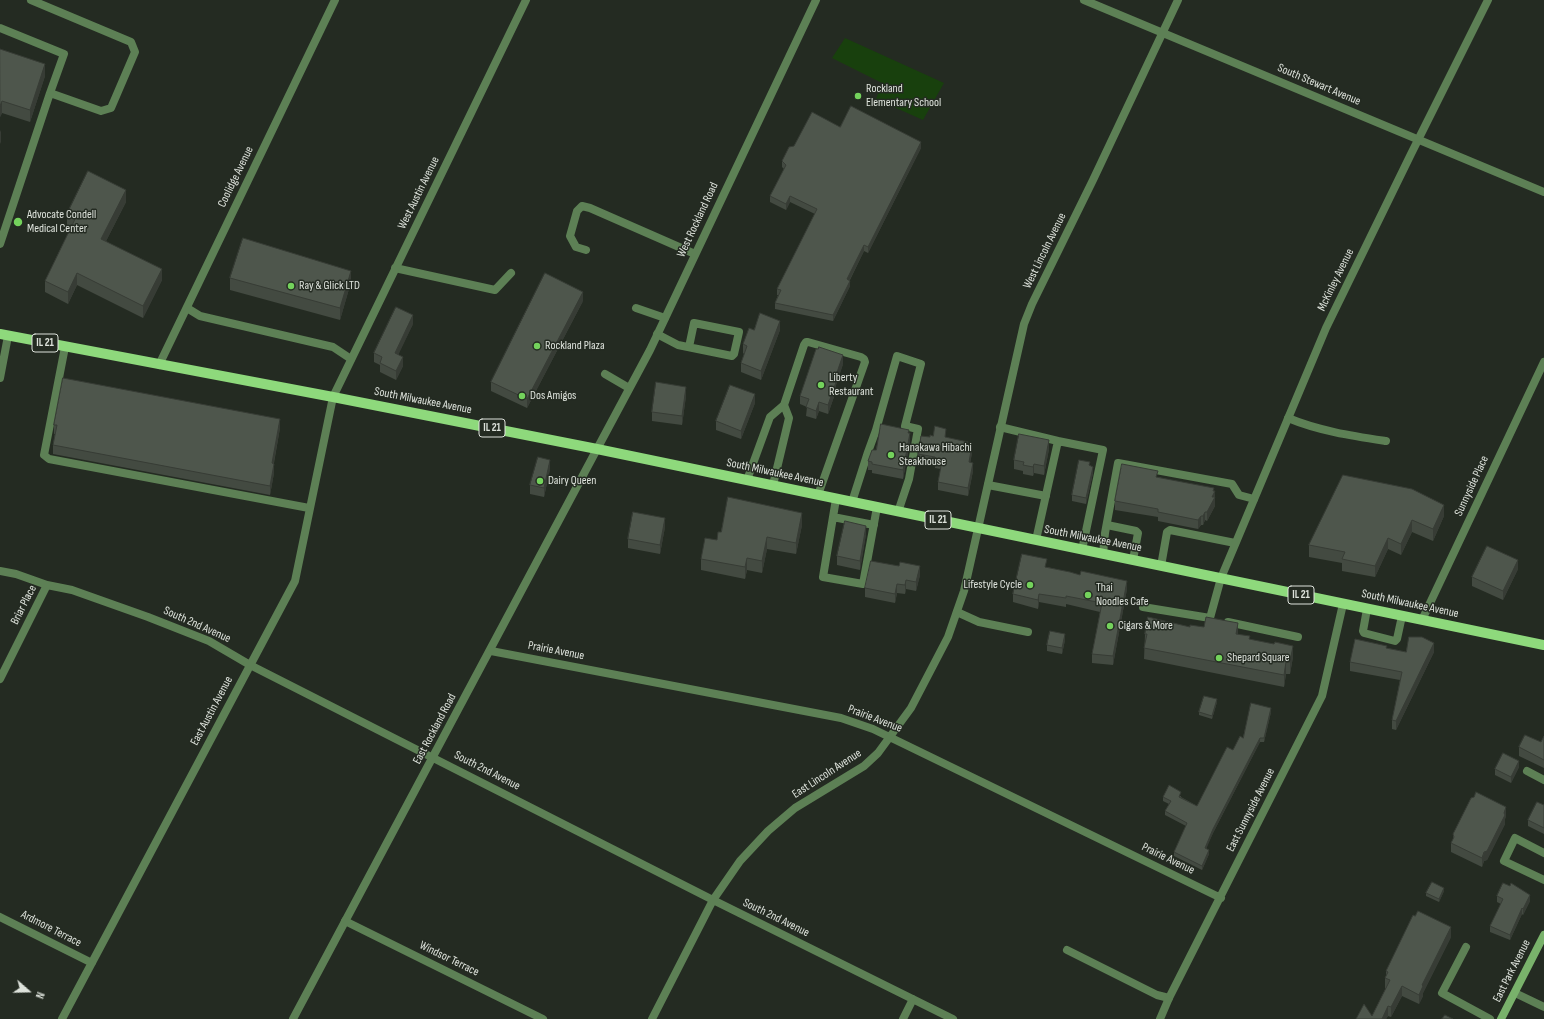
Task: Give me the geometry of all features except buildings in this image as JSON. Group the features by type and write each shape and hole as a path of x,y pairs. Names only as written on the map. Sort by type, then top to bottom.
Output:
{"main road":[{"name":"South Milwaukee Avenue","path":"4,335 333,397 597,449 1544,645"},
{"name":"East Park Avenue","path":"1501,1019 1544,935"}],"street":[{"path":"31,0 131,42 135,52 111,108 101,111 50,93"},
{"name":"Coolidge Avenue","path":"159,365 335,0"},
{"name":"West Austin Avenue","path":"333,397 526,0"},
{"name":"West Rockland Road","path":"597,449 665,318 816,0"},
{"name":"South Stewart Avenue","path":"1084,0 1544,192"},
{"name":"West Lincoln Avenue","path":"978,528 1024,324 1029,310 1093,180 1178,0"},
{"name":"McKinley Avenue","path":"1210,618 1220,578 1326,328 1418,139 1488,0"},
{"path":"0,28 64,54 0,244"},
{"path":"586,250 576,247 570,236 577,211 582,206 590,208 696,254"},
{"path":"395,268 495,290 511,273"},
{"path":"187,308 200,316 333,347 351,359"},
{"path":"636,308 665,318"},
{"path":"657,334 678,345 732,356 734,354 739,332 696,323 693,325 689,347"},
{"path":"0,378 4,335"},
{"path":"747,480 770,417 784,405 806,342 864,359 865,362 818,495"},
{"path":"65,347 44,455 49,459 310,508"},
{"path":"852,502 876,430 897,356 921,364 906,426 918,429 909,479 898,512"},
{"name":"Sunnyside Place","path":"1422,620 1544,362"},
{"path":"605,374 629,388"},
{"name":"East Austin Avenue","path":"62,1019 295,582 333,397"},
{"path":"773,486 789,418 784,405"},
{"path":"1288,418 1324,430 1386,441"},
{"path":"1000,427 1103,450 1082,550"},
{"path":"1036,540 1058,441"},
{"name":"East Rockland Road","path":"293,1019 491,651 597,449"},
{"path":"1103,554 1106,525 1118,464 1120,463 1232,484 1239,495 1254,499"},
{"path":"988,485 1046,496"},
{"path":"836,499 823,575 825,577 863,584 877,507"},
{"path":"833,517 874,525"},
{"path":"1106,525 1136,531 1138,533 1133,560"},
{"name":"East Lincoln Avenue","path":"652,1019 713,900 740,861 768,831 795,808 864,766 878,753 911,708 948,637 964,592 978,528"},
{"path":"1161,566 1167,532 1170,530 1235,543"},
{"name":"South 2nd Avenue","path":"0,571 16,574 48,585 72,590 148,617 209,641 250,665 434,757 713,900 953,1019"},
{"name":"Briar Place","path":"0,679 48,585"},
{"name":"East Sunnyside Avenue","path":"1160,1019 1169,998 1322,696 1343,604"},
{"path":"1143,606 1210,618 1298,637"},
{"path":"1367,609 1363,631 1364,633 1395,640 1397,639 1402,616"},
{"path":"956,612 979,622 1028,632"},
{"name":"Prairie Avenue","path":"491,651 841,718 873,729 890,737 1221,898"},
{"path":"1528,771 1544,780"},
{"path":"1544,853 1515,838 1504,861 1544,880"},
{"name":"Ardmore Terrace","path":"0,917 92,963"},
{"name":"Windsor Terrace","path":"345,921 543,1019"},
{"path":"1466,947 1442,993 1490,1019"},
{"path":"1067,950 1157,995 1169,998"},
{"path":"1515,993 1544,1007"},
{"path":"903,1019 913,999"}],"green space":[{"path":"845,38 944,83 923,120 876,99 882,83 832,58"}],"place":[{"name":"Rockland Elementary School","path":"858,96"},
{"name":"Advocate Condell Medical Center","path":"18,222"},
{"name":"Ray & Glick LTD","path":"291,286"},
{"name":"Rockland Plaza","path":"537,346"},
{"name":"Liberty Restaurant","path":"821,385"},
{"name":"Dos Amigos","path":"522,396"},
{"name":"Hanakawa Hibachi Steakhouse","path":"891,455"},
{"name":"Dairy Queen","path":"540,481"},
{"name":"Lifestyle Cycle","path":"1030,585"},
{"name":"Thai Noodles Cafe","path":"1088,595"},
{"name":"Cigars & More","path":"1110,626"},
{"name":"Shepard Square","path":"1219,658"}]}
